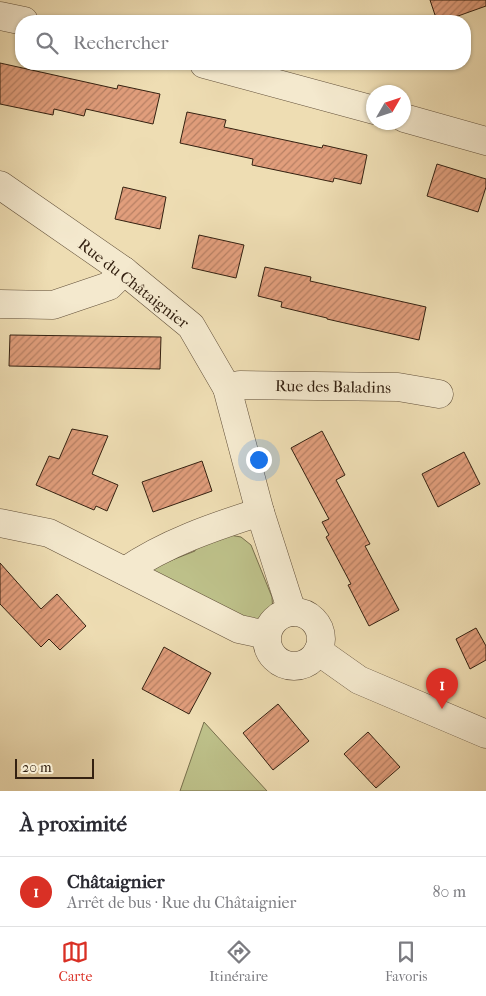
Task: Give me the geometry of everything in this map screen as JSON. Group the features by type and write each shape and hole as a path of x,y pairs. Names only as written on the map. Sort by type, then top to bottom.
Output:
{"street":[{"path":"0,16 15,19"},
{"path":"226,70 366,108"},
{"path":"411,120 486,141"},
{"name":"Rue du Châtaignier","path":"0,185 124,271 191,326 227,388 260,512 292,612"},
{"path":"0,304 53,305 109,286 124,271"},
{"name":"Rue des Baladins","path":"227,388 240,385 398,387 438,394"},
{"path":"125,571 143,559 212,527 260,512"},
{"path":"0,524 49,533 239,628 267,635"},
{"path":"292,612 303,613 313,619 319,629 321,640 318,651 313,659 305,664 296,666 287,665 279,661 272,654 268,645 267,635 275,620 283,614 292,612"},
{"path":"318,651 359,680 486,734"}],"green space":[{"path":"224,534 241,537 251,545 272,597 273,613 261,621 250,620 152,570 195,551 197,542"},
{"path":"204,722 267,791 180,791"}],"building":[{"path":"430,0 486,0 486,6 461,15 435,15"},
{"path":"0,63 15,66 15,70 32,70 117,89 118,85 160,94 153,124 86,109 84,116 54,109 53,115 0,104"},
{"path":"187,112 226,120 224,127 322,148 323,145 367,155 361,184 334,178 333,182 252,165 253,159 180,143"},
{"path":"437,164 486,179 486,187 478,212 427,196"},
{"path":"123,187 166,197 160,229 115,219"},
{"path":"199,235 244,245 236,278 192,268"},
{"path":"265,267 311,277 310,281 426,307 419,340 281,307 282,302 258,296"},
{"path":"10,335 161,337 160,369 9,366"},
{"path":"72,429 108,436 92,474 118,485 107,511 96,506 94,510 36,485 49,456 59,459"},
{"path":"322,431 345,475 336,480 370,544 365,546 399,610 369,626 348,585 351,584 326,537 329,535 322,522 329,519 291,448"},
{"path":"464,452 480,484 438,507 422,474"},
{"path":"202,461 212,491 153,512 142,482"},
{"path":"0,563 41,609 57,594 86,626 60,650 49,639 41,647 0,604"},
{"path":"476,628 486,646 486,660 470,669 456,639"},
{"path":"164,647 211,673 189,714 142,689"},
{"path":"278,704 309,741 273,770 243,733"},
{"path":"368,732 400,767 376,788 344,754"}],"place":[{"name":"Châtaignier","path":"442,709"}]}
